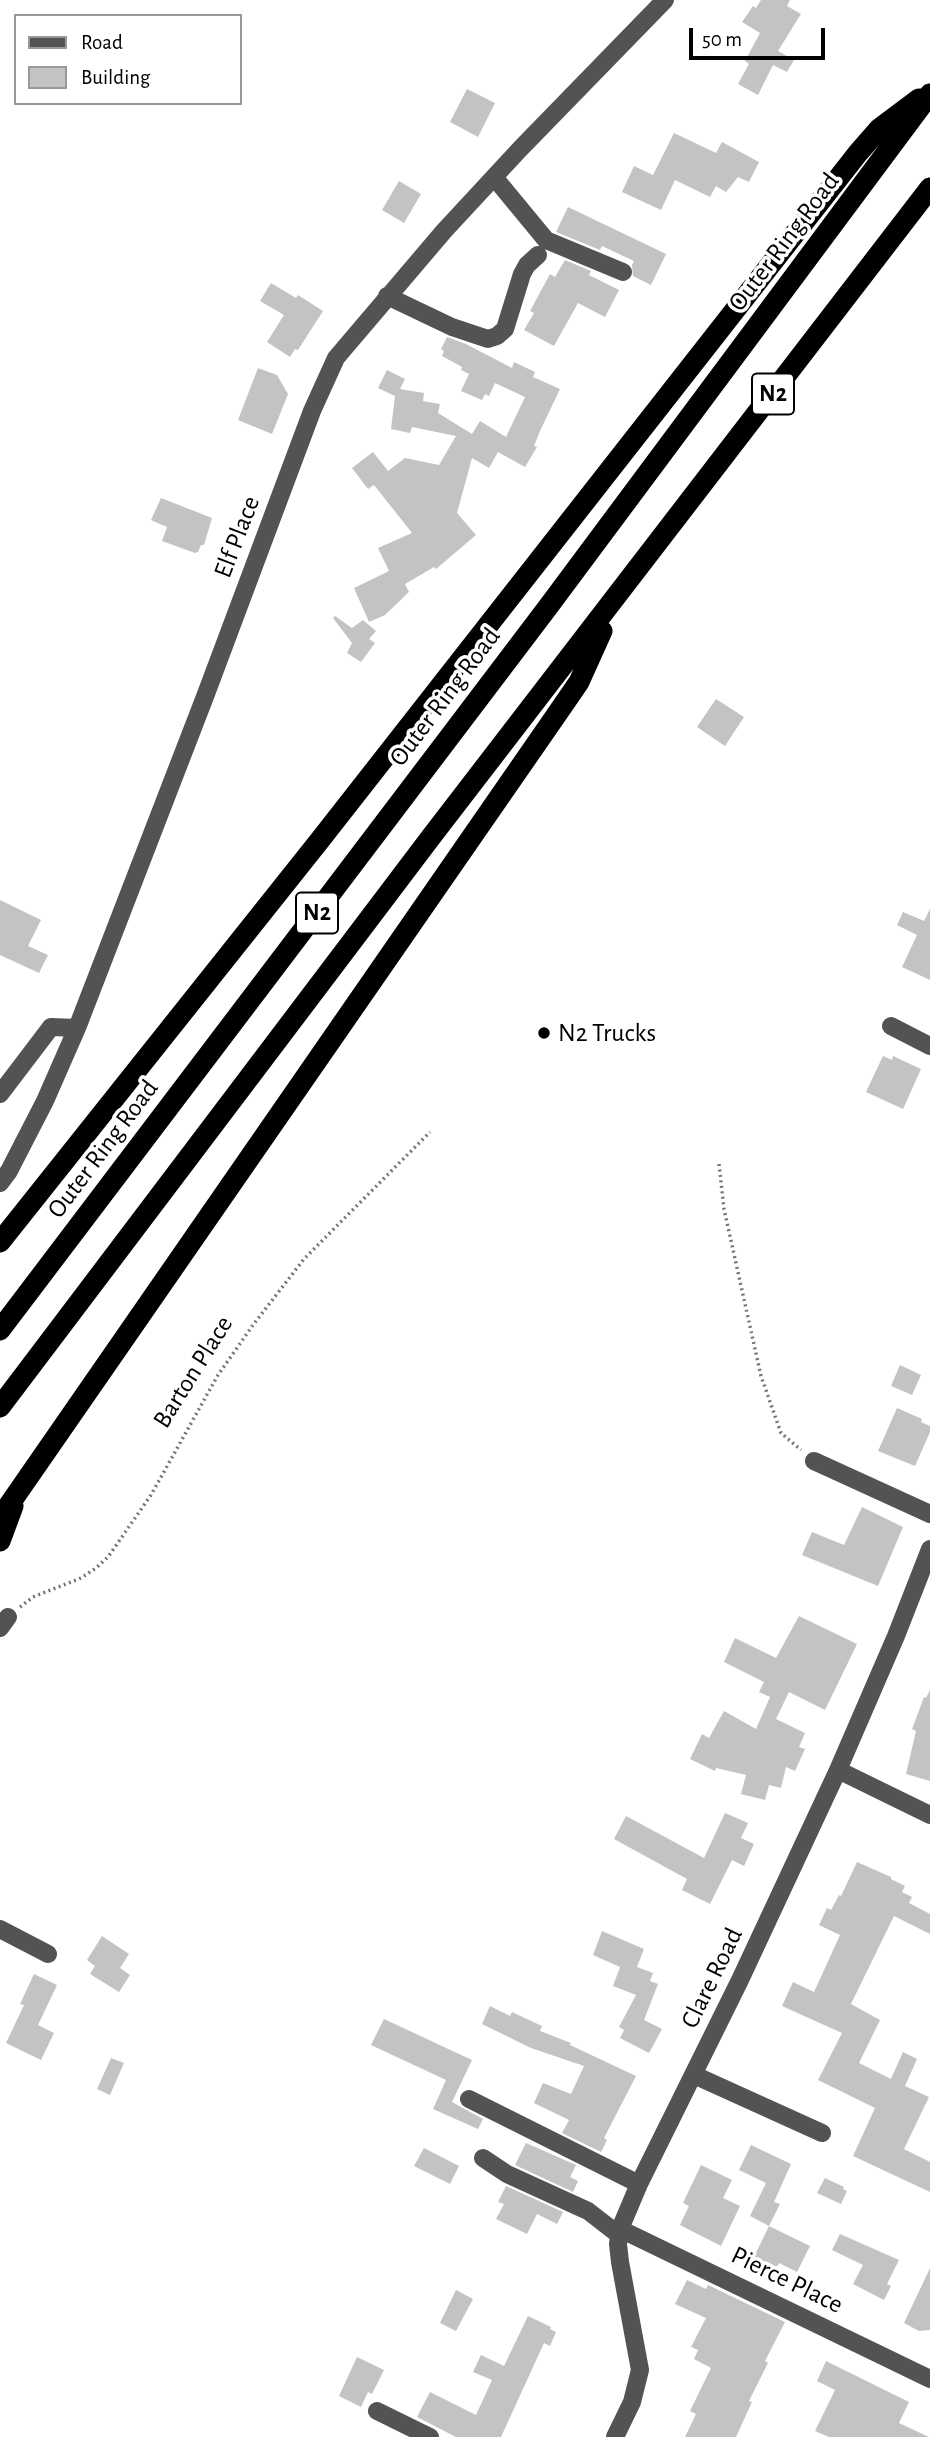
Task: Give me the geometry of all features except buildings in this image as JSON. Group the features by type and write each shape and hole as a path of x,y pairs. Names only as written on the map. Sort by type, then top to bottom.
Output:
{"highway":[{"path":"0,1242 312,851 858,153 897,114 930,93"},
{"name":"Outer Ring Road","path":"0,1330 548,607 930,93"},
{"name":"N2","path":"0,1407 432,837 930,188"},
{"path":"0,1518 572,693 616,599"},
{"path":"0,1541 18,1494"}],"street":[{"name":"Elf Place","path":"0,1183 40,1112 77,1028 326,378 336,358 387,296 494,177 665,0"},
{"path":"494,177 546,240 623,272"},
{"path":"387,296 452,327 488,339 505,329 522,274 538,255"},
{"path":"891,1026 930,1046"},
{"path":"0,1094 51,1027 77,1028"},
{"path":"814,1461 930,1514"},
{"name":"Clare Road","path":"615,2437 632,2402 640,2370 620,2262 620,2232 639,2184 694,2075 838,1770 930,1549"},
{"path":"838,1770 930,1815"},
{"path":"0,1929 48,1954"},
{"path":"694,2075 821,2133"},
{"path":"469,2099 639,2184"},
{"name":"Pierce Place","path":"483,2158 507,2174 588,2211 620,2232 930,2379"},
{"path":"377,2411 429,2437"}],"path":[{"name":"Barton Place","path":"4,1623 33,1597 81,1577 107,1557 151,1495 218,1374 253,1325 304,1259 429,1132"},
{"path":"719,1164 724,1209 761,1376 781,1433 814,1461"}],"place":[{"name":"N2 Trucks","path":"544,1033"}]}
